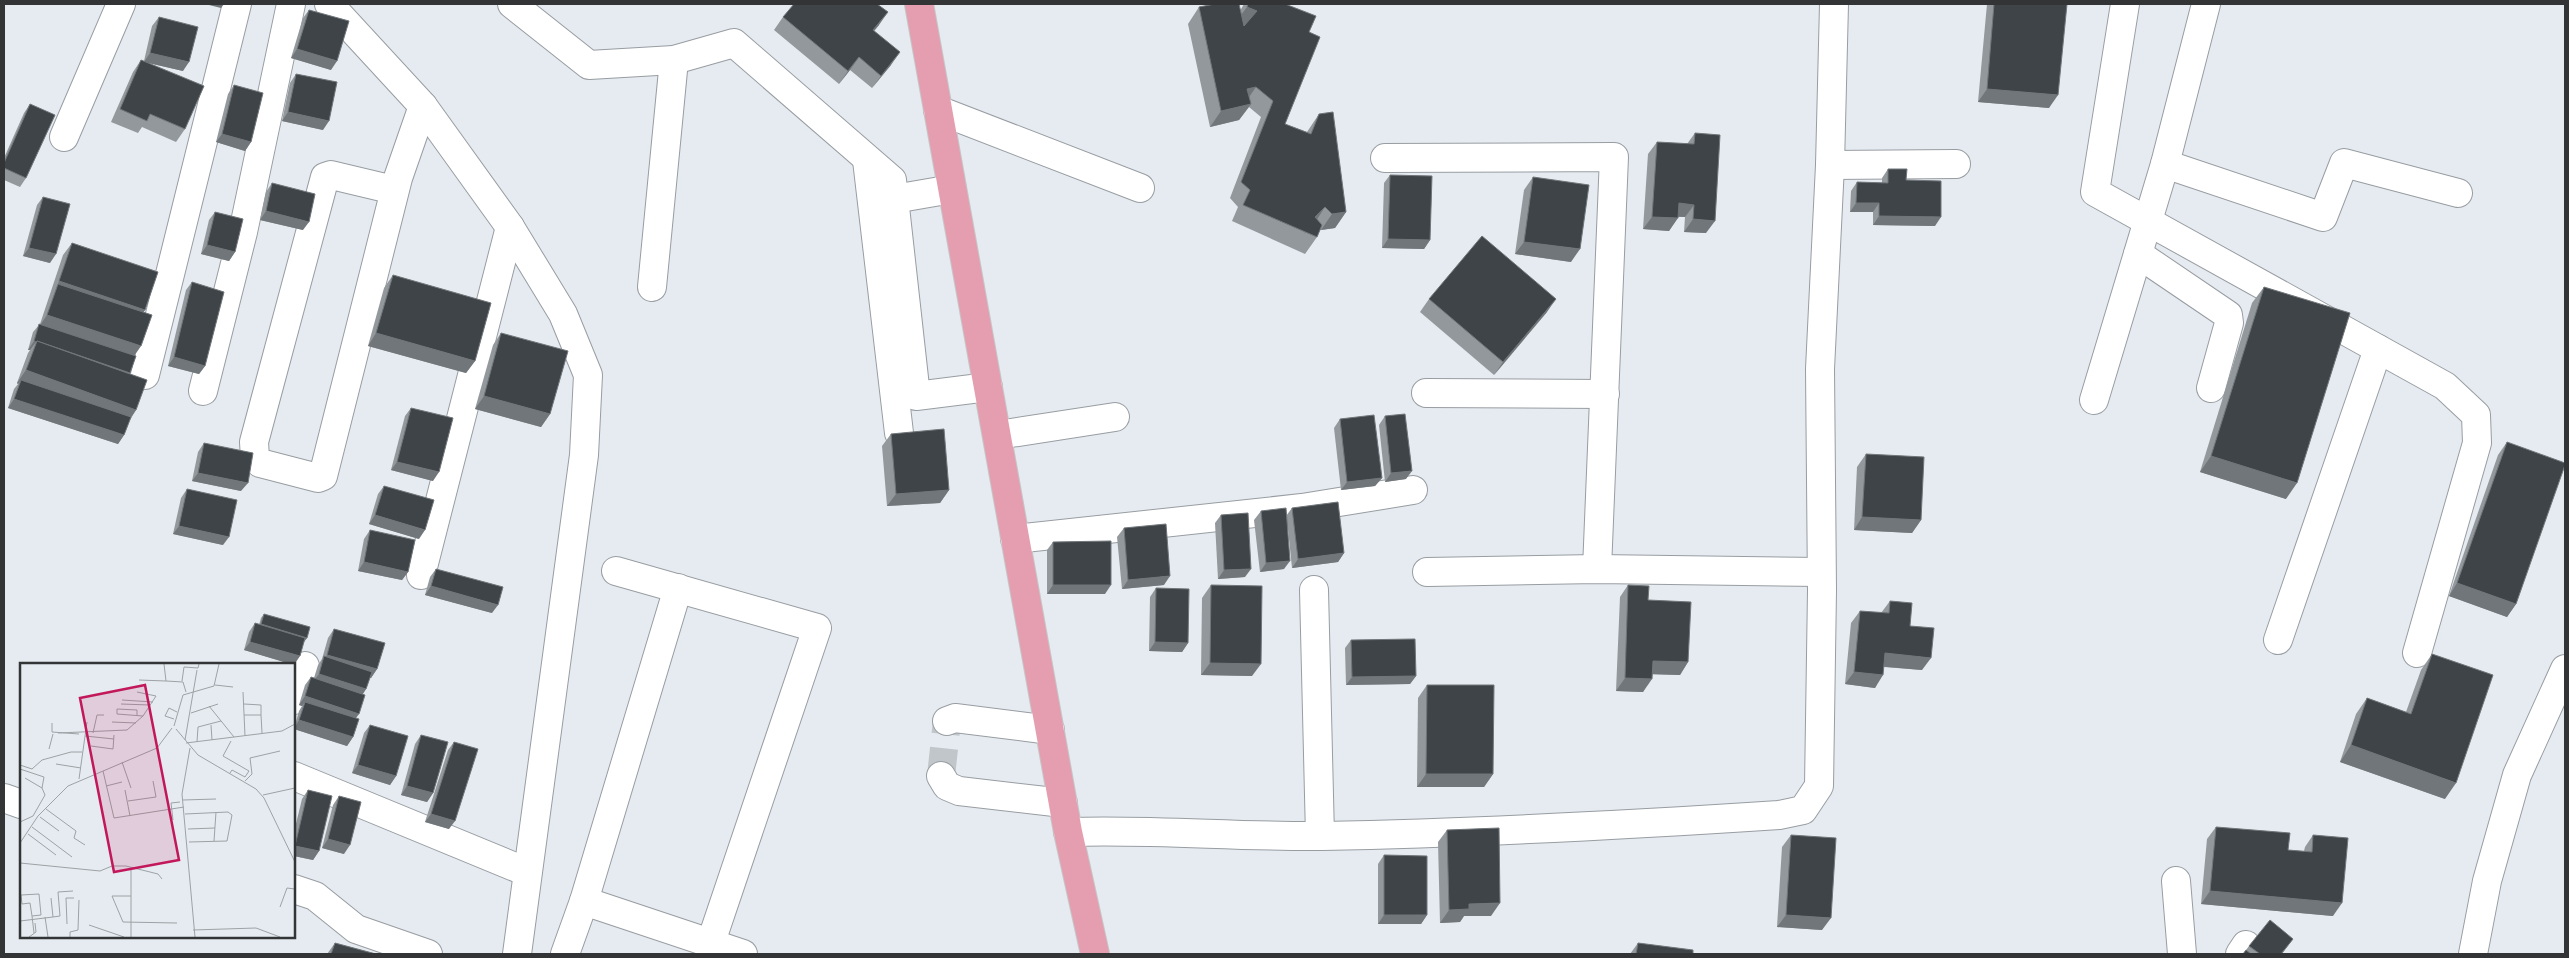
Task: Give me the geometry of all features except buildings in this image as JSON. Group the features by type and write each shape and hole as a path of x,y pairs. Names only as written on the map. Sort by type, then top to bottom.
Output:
{"main road":[{"path":"919,4 1068,832 1095,954"}],"street":[{"path":"64,137 121,4"},
{"path":"145,375 237,4"},
{"path":"204,392 243,232 291,4"},
{"path":"330,4 423,106 510,228 563,314 588,375 584,455 516,954"},
{"path":"512,4 589,65 674,60 734,43 892,180 916,396 988,387"},
{"path":"1068,832 1118,831 1320,836 1557,829 1779,815 1803,810 1819,786 1822,599 1820,572 1820,370 1830,165 1834,4"},
{"path":"2125,4 2095,192 2444,386 2476,415 2477,443 2417,652"},
{"path":"2094,400 2165,164 2206,4"},
{"path":"652,287 674,60"},
{"path":"394,190 331,175 325,176 254,442 255,458 260,463 318,478 322,476 394,190 423,106"},
{"path":"938,110 1140,188"},
{"path":"1385,158 1614,157 1597,569"},
{"path":"867,160 899,433"},
{"path":"2165,164 2323,217 2344,163 2458,193"},
{"path":"1830,165 1956,164"},
{"path":"894,199 952,189"},
{"path":"422,575 510,228"},
{"path":"2138,254 2228,315 2229,323 2211,388"},
{"path":"2278,640 2378,349"},
{"path":"1426,393 1605,394"},
{"path":"998,436 1115,417"},
{"path":"1015,538 1302,508 1413,490"},
{"path":"1426,572 1597,569 1820,572"},
{"path":"616,571 817,628 710,942"},
{"path":"565,954 584,902 678,588"},
{"path":"1314,590 1320,836"},
{"path":"295,697 305,666"},
{"path":"2473,954 2487,881 2499,832 2517,775 2557,706 2565,669"},
{"path":"946,721 955,718 1050,730"},
{"path":"295,776 527,872"},
{"path":"941,776 947,786 959,790 1063,803"},
{"path":"4,798 20,804"},
{"path":"2176,881 2182,954"},
{"path":"295,889 315,896 356,929 428,954"},
{"path":"584,902 743,954"}],"tunnel":[{"path":"941,776 947,721"}]}
